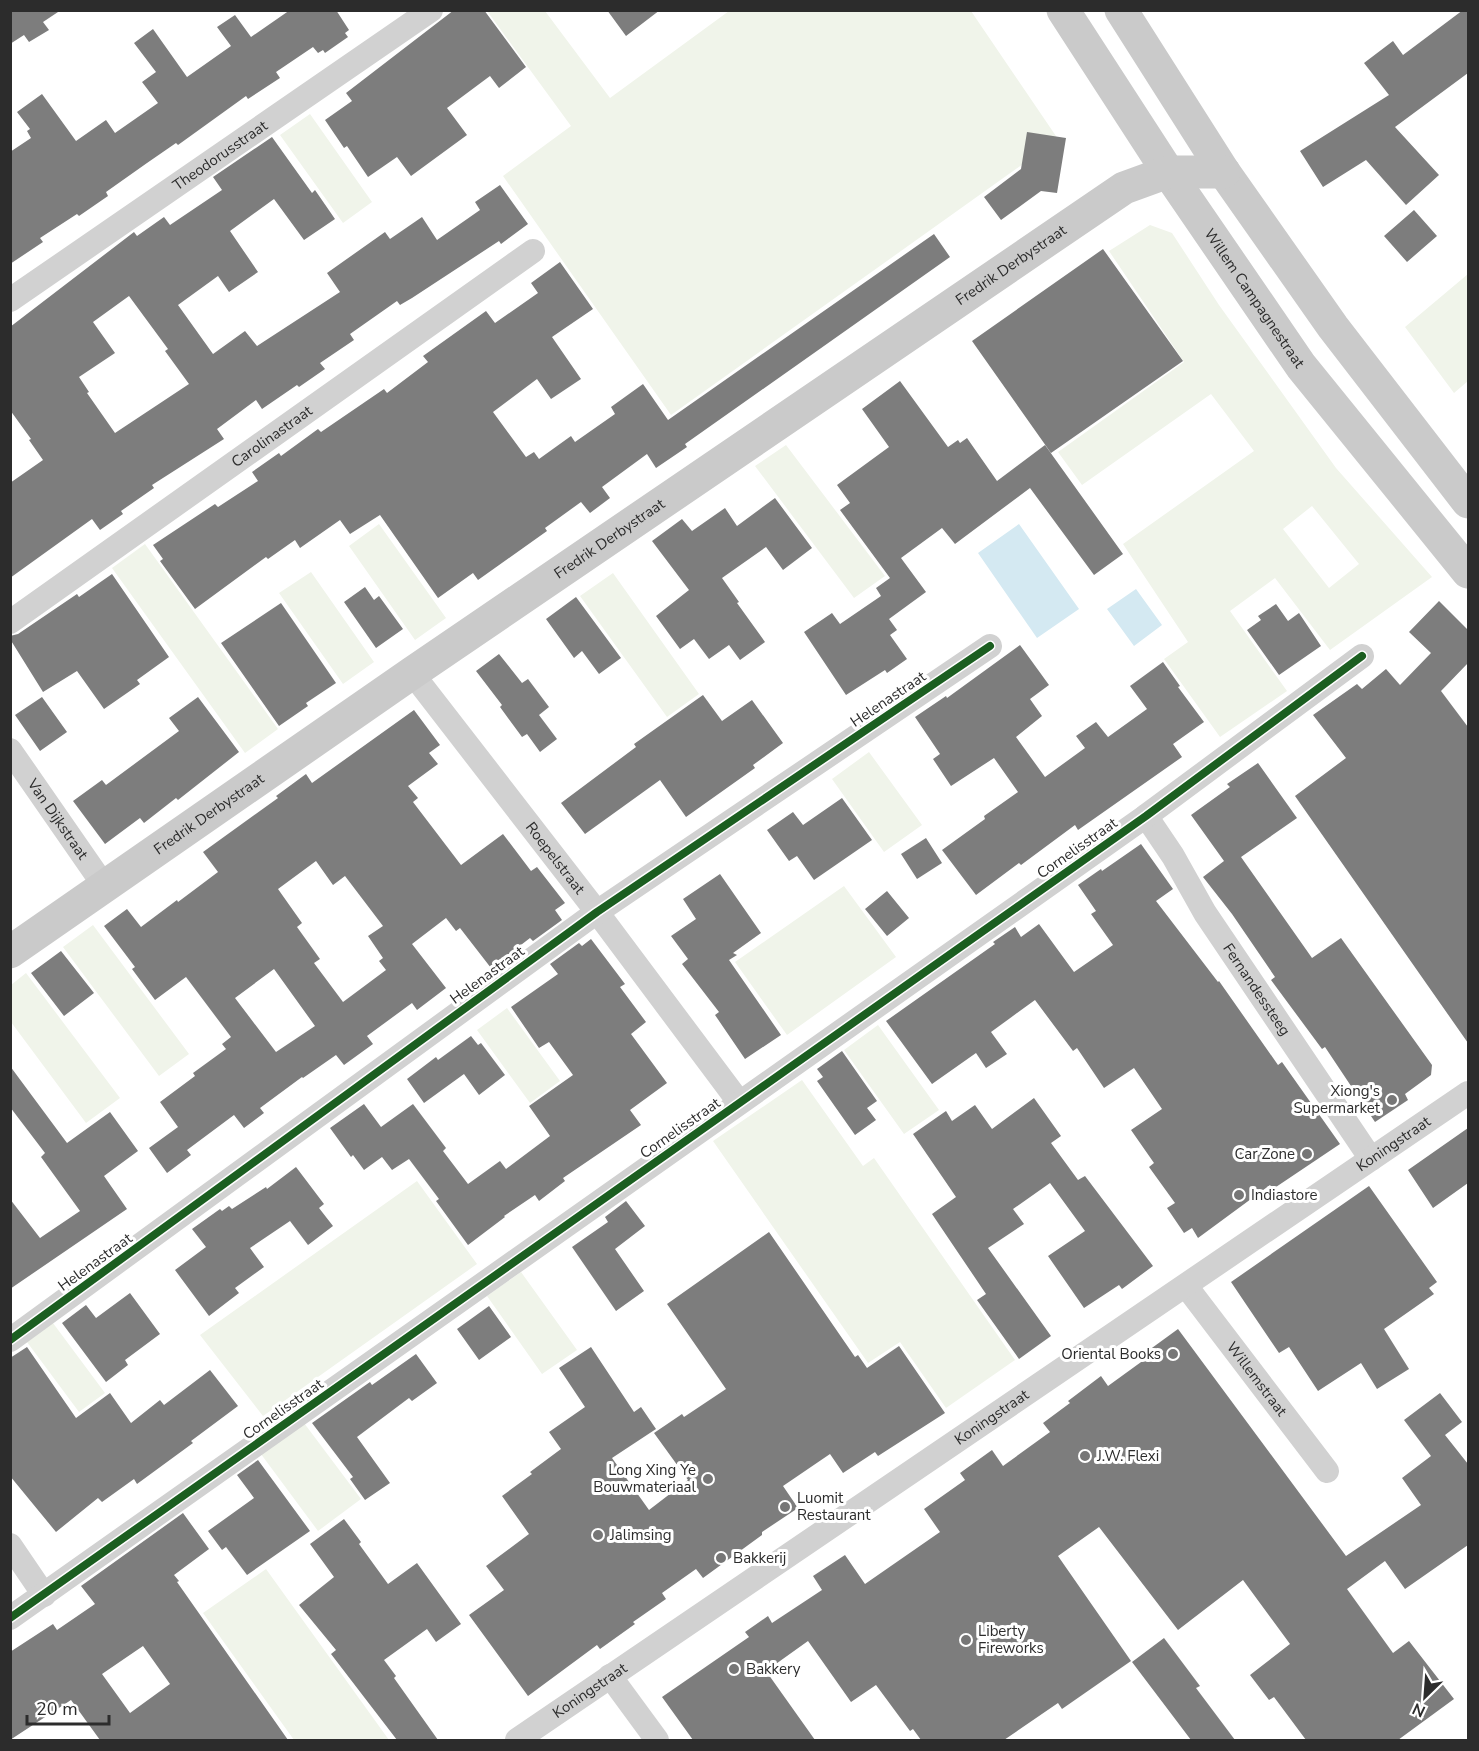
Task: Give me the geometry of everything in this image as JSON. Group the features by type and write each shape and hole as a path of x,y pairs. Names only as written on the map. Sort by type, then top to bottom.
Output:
{"main road":[{"name":"Willem Campagnestraat","path":"1063,10 1168,172 1301,366 1468,572"},
{"path":"1121,10 1224,172 1332,327 1468,502"},
{"name":"Fredrik Derbystraat","path":"10,952 412,673 1124,188 1168,172 1224,172"}],"street":[{"name":"Theodorusstraat","path":"10,300 431,10"},
{"name":"Carolinastraat","path":"10,622 533,251"},
{"name":"Helenastraat","path":"10,1340 597,912 990,646"},
{"name":"Cornelisstraat","path":"10,1618 1146,816 1362,656"},
{"name":"Roepelstraat","path":"412,673 597,912 739,1102"},
{"name":"Van Dijkstraat","path":"10,750 105,887"},
{"name":"Fernandessteeg","path":"1146,816 1173,856 1205,913 1371,1159"},
{"name":"Koningstraat","path":"517,1740 1468,1093"},
{"name":"Willemstraat","path":"1186,1286 1327,1471"},
{"path":"10,1545 44,1595"},
{"path":"610,1676 657,1740"}],"shaded area":[{"path":"487,11 545,11 610,98 729,11 971,11 1058,139 671,415 503,176 571,126"},
{"path":"310,114 372,202 343,223 280,135"},
{"path":"1150,225 1172,233 1219,305 1336,468 1432,577 1330,650 1275,578 1230,611 1287,691 1220,737 1164,659 1188,642 1123,544 1254,451 1211,394 1082,485 1058,452 1184,362 1109,251","holes":["1312,506 1359,564 1329,588 1283,529"]},
{"path":"1468,274 1468,381 1454,393 1405,327"},
{"path":"786,445 885,576 854,598 755,466"},
{"path":"379,524 446,618 415,640 349,546"},
{"path":"145,544 278,729 245,753 112,568"},
{"path":"311,572 374,662 343,684 279,593"},
{"path":"613,573 699,694 667,717 580,596"},
{"path":"869,752 922,825 884,852 832,779"},
{"path":"844,886 896,957 787,1035 735,962"},
{"path":"93,925 189,1054 159,1076 63,947"},
{"path":"26,973 120,1098 86,1123 11,1022 11,985"},
{"path":"507,1008 560,1081 530,1103 477,1030"},
{"path":"878,1025 939,1110 904,1134 844,1050"},
{"path":"802,1080 863,1166 874,1158 1015,1360 946,1408 900,1342 868,1363 713,1141"},
{"path":"417,1181 477,1264 263,1416 200,1335"},
{"path":"521,1272 577,1350 542,1374 487,1296"},
{"path":"50,1319 105,1393 79,1412 24,1338"},
{"path":"298,1415 361,1499 318,1531 255,1446"},
{"path":"266,1569 389,1740 294,1740 203,1613"}],"water":[{"path":"1019,524 1079,609 1037,638 978,553"},
{"path":"1136,589 1162,625 1134,646 1107,609"}],"building":[{"path":"10,10 61,10 43,22 49,30 29,42 24,35 10,44"},
{"path":"290,10 336,10 349,30 345,33 348,37 325,53 323,50 318,53 313,47 276,72 280,78 248,99 246,96 178,145 176,143 106,192 108,196 40,238 43,242 10,264 10,152 31,138 27,131 30,129 17,112 42,94 76,141 106,120 115,133 158,103 142,82 156,72 134,43 153,29 187,77 231,46 217,27 235,15 251,37"},
{"path":"454,10 484,10 526,67 499,88 490,76 447,108 467,135 411,176 397,157 368,177 347,146 344,148 325,120 352,101 346,93"},
{"path":"607,10 660,10 626,36"},
{"path":"1463,10 1468,10 1468,73 1395,127 1439,175 1406,205 1366,160 1323,187 1300,151 1389,95 1364,63 1393,41 1403,55"},
{"path":"1027,132 1066,138 1057,193 1041,191 1001,220 984,197 1021,169"},
{"path":"272,137 312,193 315,190 335,219 304,240 274,199 230,231 258,272 229,292 218,276 178,305 213,354 245,331 257,346 340,292 327,273 385,232 390,239 422,217 437,240 480,210 475,202 500,185 528,224 501,244 499,241 412,298 400,305 397,301 350,334 354,340 320,363 325,369 299,387 297,385 262,409 256,400 217,429 224,439 152,485 154,488 121,511 123,514 100,530 92,519 10,578 10,483 43,460 10,410 10,327 134,232 137,236 164,217 170,225 222,190 213,177","holes":["129,296 168,349 165,351 189,384 115,433 87,393 89,392 79,377 115,353 93,322"]},
{"path":"1414,210 1437,236 1407,262 1384,236"},
{"path":"934,234 950,257 685,444 687,447 656,468 647,454 602,487 610,498 590,513 581,502 545,528 547,531 478,580 473,573 438,598 380,515 350,534 340,520 300,548 295,540 268,559 266,557 195,609 160,561 163,559 153,545 215,504 218,507 258,481 252,472 279,453 281,456 318,429 321,432 384,389 387,393 428,362 423,356 486,311 495,323 538,293 531,283 560,262 593,309 552,337 581,379 551,399 537,379 493,412 526,457 534,452 539,459 571,436 575,442 615,414 611,407 643,384 668,420"},
{"path":"1103,249 1183,361 1051,453 972,341"},
{"path":"900,381 948,447 958,440 960,443 967,438 997,481 1045,445 1123,554 1094,575 1030,488 955,544 942,528 901,558 926,592 889,619 897,630 890,635 907,659 887,673 885,670 846,695 804,632 832,613 840,624 881,596 876,588 890,578 840,510 850,503 837,485 889,447 862,409"},
{"path":"775,498 812,548 783,570 766,547 722,578 765,642 740,660 729,645 709,659 694,639 680,649 656,616 689,590 652,541 682,519 692,531 725,508 737,526"},
{"path":"112,574 169,657 137,680 140,684 104,709 77,671 43,692 10,636 18,634 77,594 79,597"},
{"path":"365,587 374,600 379,596 403,629 376,648 344,602"},
{"path":"576,597 621,658 599,674 582,651 574,658 546,619"},
{"path":"1439,601 1468,630 1468,663 1441,691 1468,727 1468,1043 1295,796 1346,758 1313,715 1357,684 1362,689 1386,669 1400,685 1431,653 1409,632"},
{"path":"281,603 336,683 306,703 308,706 279,726 221,643"},
{"path":"1276,604 1288,621 1299,613 1321,646 1279,675 1247,630 1261,620 1258,616"},
{"path":"1020,645 1049,685 1030,699 1042,716 1016,737 1045,777 1085,748 1076,736 1096,722 1108,737 1147,709 1130,686 1163,662 1204,722 1173,744 1182,757 1078,830 1075,825 976,895 942,850 1018,792 994,758 951,786 933,759 940,754 915,717 946,696 947,698"},
{"path":"499,654 522,683 528,679 549,707 539,715 557,739 540,752 527,734 522,737 500,707 502,705 476,671"},
{"path":"703,695 722,721 752,700 783,743 753,765 755,768 686,817 660,780 585,834 561,803 636,747 634,744"},
{"path":"42,697 67,732 40,751 15,715"},
{"path":"198,697 239,752 178,800 176,798 144,823 140,818 105,844 73,801 102,780 106,785 179,731 169,718"},
{"path":"414,710 440,745 429,753 438,764 408,786 418,798 413,802 461,865 503,834 531,871 537,867 565,903 555,910 562,920 533,941 530,938 491,968 460,928 456,931 446,918 412,944 446,988 417,1010 412,1003 367,1036 373,1044 344,1065 336,1055 302,1077 260,1108 264,1113 244,1128 234,1115 187,1150 191,1155 167,1173 149,1148 178,1127 160,1102 195,1076 193,1073 226,1049 222,1044 231,1037 186,977 155,1000 132,969 135,967 104,926 127,909 141,927 177,900 178,902 218,872 203,852 278,798 276,796 306,774 312,783","holes":["316,861 333,885 345,876 383,926 368,936 383,958 379,961 386,970 343,1002 314,963 320,959 297,927 302,923 278,889","274,969 315,1026 276,1052 235,998"]},
{"path":"1258,763 1297,818 1241,857 1312,958 1341,938 1432,1065 1431,1075 1405,1094 1408,1100 1375,1122 1325,1047 1322,1049 1271,980 1275,977 1232,914 1203,877 1224,861 1191,815 1230,787 1227,784"},
{"path":"842,798 872,840 814,880 797,856 789,861 767,830 793,812 803,825"},
{"path":"926,838 942,863 917,879 901,854"},
{"path":"1141,844 1173,889 1156,901 1219,981 1278,1065 1282,1062 1340,1144 1273,1189 1270,1185 1198,1238 1192,1228 1184,1233 1167,1208 1175,1203 1149,1167 1154,1163 1131,1130 1162,1109 1134,1068 1104,1088 1077,1048 1073,1051 1035,1000 991,1032 1007,1054 986,1068 976,1053 932,1084 886,1021 995,944 993,942 1015,927 1021,937 1039,924 1074,972 1113,945 1091,914 1096,911 1078,885"},
{"path":"720,874 761,933 733,953 737,955 729,960 781,1035 745,1059 715,1015 719,1012 682,964 688,959 671,936 696,919 683,899"},
{"path":"887,891 909,918 887,936 865,909"},
{"path":"591,939 625,984 620,987 646,1022 631,1034 667,1083 630,1110 641,1125 563,1178 565,1181 539,1201 535,1195 468,1245 436,1201 439,1199 409,1159 392,1170 382,1157 364,1170 353,1155 351,1157 330,1128 364,1104 381,1127 413,1104 446,1148 443,1151 468,1184 500,1161 506,1169 550,1136 529,1106 573,1075 549,1042 539,1048 511,1007 558,974 550,964 579,943 582,946"},
{"path":"61,951 94,993 64,1016 31,973"},
{"path":"471,1036 478,1045 481,1043 505,1075 479,1095 464,1074 424,1103 407,1079 436,1057 438,1060"},
{"path":"842,1051 877,1101 867,1108 876,1120 855,1135 817,1081 823,1077 817,1069"},
{"path":"10,1066 67,1143 110,1112 138,1151 104,1176 127,1209 10,1289 10,1199 40,1238 80,1211 41,1157 45,1153 10,1107"},
{"path":"1034,1098 1061,1136 1051,1143 1078,1180 1085,1176 1153,1266 1122,1289 1119,1285 1084,1308 1048,1256 1085,1231 1050,1183 1013,1209 1024,1224 988,1248 1051,1336 1019,1359 977,1300 986,1294 932,1214 956,1197 913,1134 946,1111 952,1121 975,1105 992,1129"},
{"path":"1468,1128 1468,1183 1433,1208 1408,1170"},
{"path":"296,1167 324,1204 319,1208 333,1226 308,1245 290,1221 250,1248 264,1267 235,1288 239,1293 209,1316 175,1270 206,1247 192,1229 220,1209 222,1211 229,1206 232,1209 266,1187 267,1189"},
{"path":"1369,1186 1437,1282 1429,1288 1434,1294 1384,1329 1409,1369 1377,1389 1361,1363 1318,1391 1289,1347 1279,1353 1231,1282"},
{"path":"626,1201 645,1226 615,1249 644,1291 616,1311 572,1247 608,1222 605,1217"},
{"path":"769,1232 855,1357 858,1355 867,1368 899,1346 945,1413 878,1456 875,1452 843,1473 830,1454 783,1486 798,1508 762,1532 762,1535 703,1578 696,1569 662,1593 666,1599 633,1622 635,1624 600,1649 597,1645 528,1696 469,1615 504,1590 486,1566 529,1534 502,1496 561,1449 549,1432 585,1407 559,1368 591,1347 634,1412 641,1407 656,1429 612,1458 649,1510 688,1480 654,1433 682,1414 684,1417 726,1389 667,1304"},
{"path":"130,1293 160,1334 125,1360 128,1365 106,1382 62,1323 86,1305 96,1318"},
{"path":"489,1306 511,1337 479,1360 457,1329"},
{"path":"1178,1329 1346,1556 1421,1505 1402,1478 1431,1456 1404,1420 1440,1393 1462,1422 1445,1435 1468,1464 1468,1545 1405,1589 1385,1561 1347,1589 1393,1653 1409,1641 1454,1699 1398,1740 1306,1740 1274,1697 1269,1700 1250,1675 1290,1644 1243,1580 1178,1630 1099,1527 1058,1556 1131,1661 1062,1709 1058,1703 1004,1740 921,1740 913,1729 910,1731 876,1685 851,1702 808,1641 766,1671 815,1740 693,1740 662,1697 749,1637 745,1632 768,1616 772,1623 822,1590 813,1576 845,1555 865,1584 940,1532 924,1509 965,1480 960,1473 992,1450 1003,1466 1050,1432 1043,1423 1070,1403 1068,1401 1101,1376 1108,1386 1148,1357 1145,1353"},
{"path":"27,1347 76,1418 110,1393 131,1423 160,1400 164,1405 210,1370 238,1406 137,1484 134,1479 102,1502 98,1498 56,1532 10,1476 10,1358"},
{"path":"416,1354 437,1383 412,1401 409,1398 357,1437 390,1483 365,1500 350,1479 353,1477 312,1423 370,1382 372,1385"},
{"path":"258,1460 310,1531 247,1575 226,1547 222,1550 208,1531 254,1498 237,1475"},
{"path":"183,1513 209,1549 174,1575 179,1581 177,1582 288,1740 100,1740 71,1700 10,1740 10,1652 53,1624 57,1630 95,1604 81,1586","holes":["143,1646 170,1684 130,1713 102,1674"]},
{"path":"344,1519 388,1584 417,1563 461,1624 436,1642 427,1629 384,1660 438,1740 397,1740 331,1654 336,1650 299,1605 334,1577 310,1544"},
{"path":"1164,1638 1200,1686 1196,1688 1235,1740 1191,1740 1132,1662"}],"cycle path":[{"path":"10,1340 597,912 990,646"},
{"path":"10,1618 1146,816 1362,656"}],"place":[{"name":"Xiong's Supermarket","path":"1392,1100"},
{"name":"Car Zone","path":"1307,1154"},
{"name":"Indiastore","path":"1239,1195"},
{"name":"Oriental Books","path":"1173,1354"},
{"name":"J.W. Flexi","path":"1085,1456"},
{"name":"Long Xing Ye Bouwmateriaal","path":"708,1479"},
{"name":"Luomit Restaurant","path":"785,1507"},
{"name":"Jalimsing","path":"598,1535"},
{"name":"Bakkerij","path":"721,1558"},
{"name":"Liberty Fireworks","path":"966,1640"},
{"name":"Bakkery","path":"734,1669"}]}
